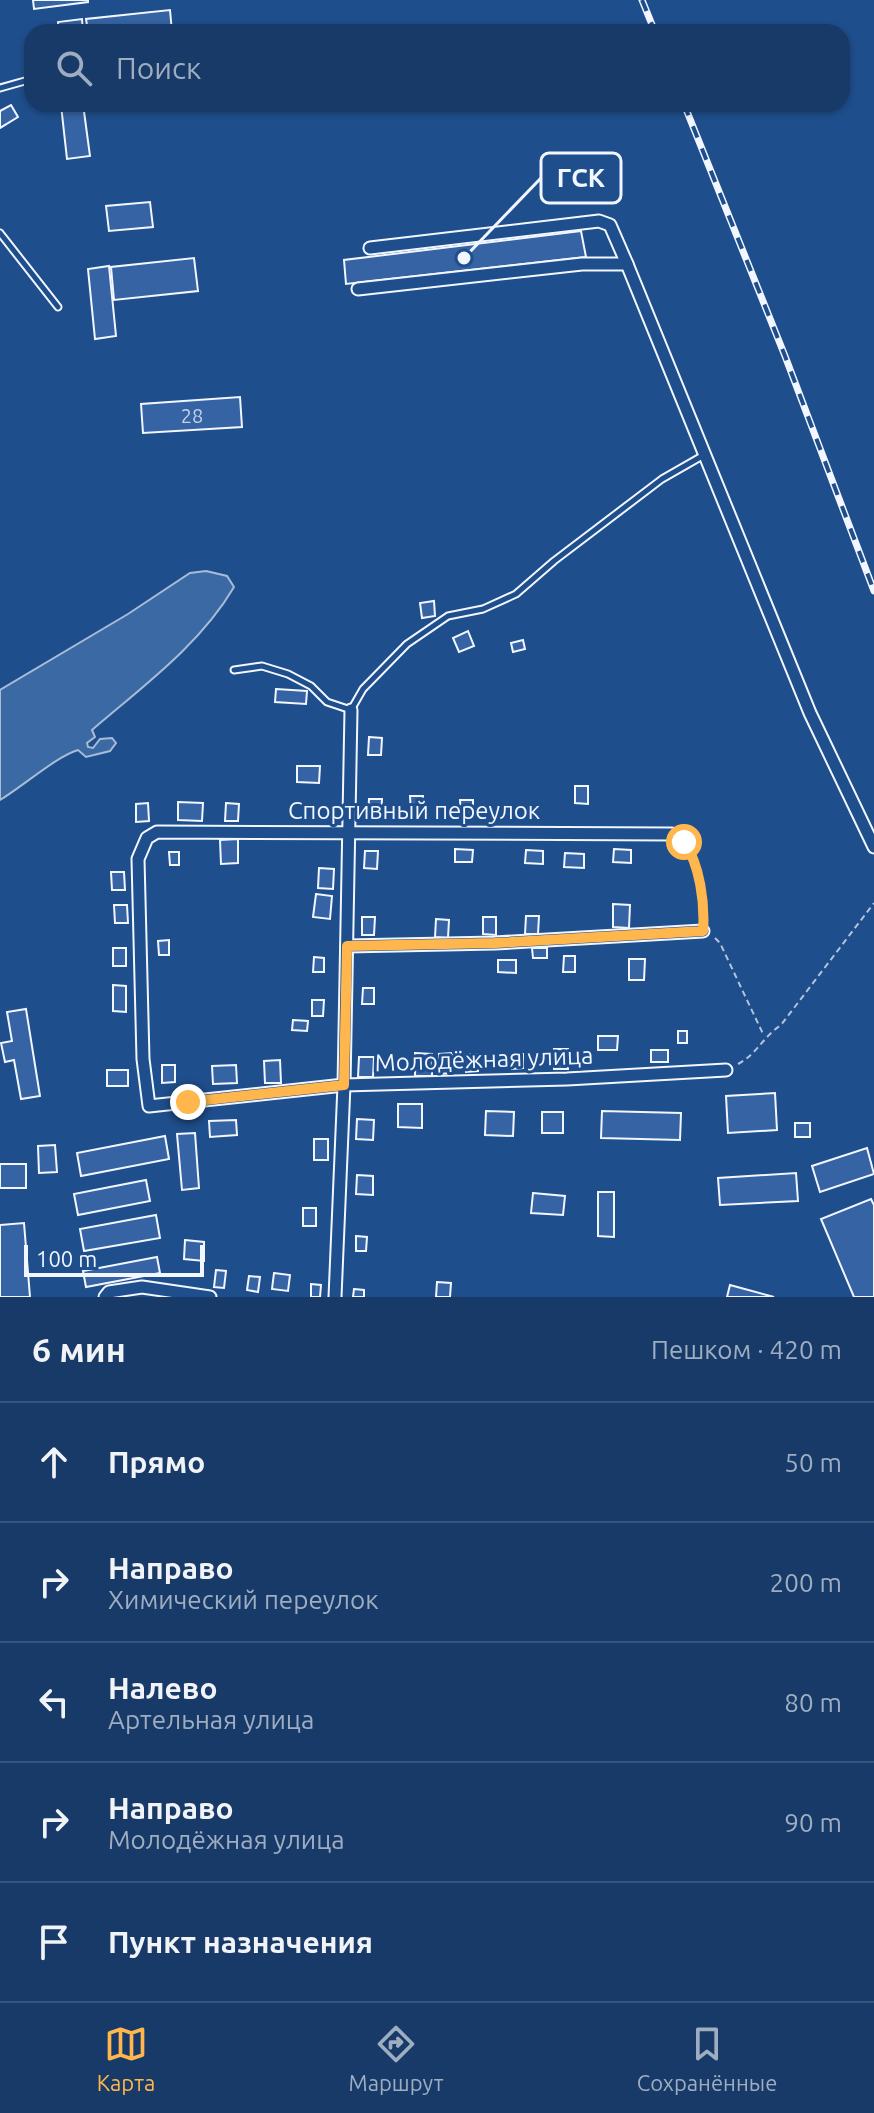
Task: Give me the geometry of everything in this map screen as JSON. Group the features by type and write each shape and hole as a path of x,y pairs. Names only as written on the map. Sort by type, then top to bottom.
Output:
{"street":[{"path":"370,248 599,221 610,225 810,713 874,847"},
{"path":"358,289 582,264 627,264"},
{"path":"335,1297 344,1085 351,710"},
{"name":"Спортивный переулок","path":"149,1106 143,1059 138,859 147,838 157,832 672,834"},
{"path":"347,946 495,943 703,931"},
{"name":"Молодёжная улица","path":"149,1106 344,1085 567,1079 726,1070"},
{"path":"105,1297 109,1292 142,1287 210,1297"}],"lane":[{"path":"0,88 24,81"},
{"path":"0,233 58,307"},
{"path":"234,670 262,666 288,674 311,686 327,702 351,710 363,689 407,644 448,616 483,609 516,594 554,561 662,479 704,455"}],"path":[{"path":"672,834 684,842 693,854 704,916 703,931 720,943 764,1036"},
{"path":"726,1070 755,1055 764,1036 781,1025 874,903"}],"water":[{"path":"206,571 227,576 234,587 187,646 92,730 95,737 87,743 88,747 93,748 100,739 112,738 116,743 110,751 86,757 78,750 70,753 0,800 0,690 128,614 190,573"}],"building":[{"path":"33,0 88,0 88,2 34,9"},
{"path":"170,10 171,24 87,24 86,19"},
{"path":"82,19 82,24 58,24"},
{"path":"11,105 18,117 0,128 0,111"},
{"path":"62,112 84,112 90,156 67,159"},
{"path":"150,202 153,227 109,231 106,206"},
{"path":"581,231 586,257 346,284 344,260"},
{"path":"194,258 198,291 114,300 111,267"},
{"path":"109,266 116,336 95,339 88,269"},
{"path":"240,397 242,427 143,433 141,404"},
{"path":"434,601 435,616 422,618 420,603"},
{"path":"468,631 474,646 459,652 453,638"},
{"path":"523,640 525,649 513,652 511,643"},
{"path":"276,689 307,691 306,704 275,702"},
{"path":"369,737 382,738 381,755 368,755"},
{"path":"297,766 320,766 319,783 297,782"},
{"path":"575,786 588,786 588,804 575,803"},
{"path":"410,796 423,796 424,813 411,814"},
{"path":"369,799 382,799 381,817 368,816"},
{"path":"460,800 473,800 473,818 461,818"},
{"path":"178,802 203,803 202,821 178,820"},
{"path":"148,803 149,821 136,822 136,804"},
{"path":"226,803 239,804 238,821 225,821"},
{"path":"238,839 238,863 221,864 220,840"},
{"path":"455,849 473,850 472,862 455,862"},
{"path":"614,849 631,850 631,863 613,862"},
{"path":"526,850 543,851 543,864 525,863"},
{"path":"365,851 378,851 377,869 364,868"},
{"path":"169,852 179,852 179,865 170,865"},
{"path":"565,853 584,854 584,868 564,867"},
{"path":"319,868 334,869 333,889 318,888"},
{"path":"111,872 124,872 125,890 112,890"},
{"path":"316,894 332,896 330,919 313,917"},
{"path":"613,904 630,905 629,928 613,927"},
{"path":"114,905 127,905 128,923 115,923"},
{"path":"526,916 539,916 538,934 525,934"},
{"path":"362,917 375,917 374,935 362,935"},
{"path":"483,917 496,917 496,935 483,934"},
{"path":"436,919 449,920 448,938 435,937"},
{"path":"169,940 169,955 159,955 158,941"},
{"path":"113,948 126,948 126,966 113,966"},
{"path":"532,948 547,948 547,958 533,958"},
{"path":"564,956 575,956 575,972 563,972"},
{"path":"314,957 324,958 324,972 313,972"},
{"path":"629,959 645,959 644,980 629,980"},
{"path":"498,960 516,960 516,973 498,972"},
{"path":"113,985 126,986 126,1012 113,1011"},
{"path":"363,988 374,988 374,1004 362,1004"},
{"path":"312,1000 324,1000 323,1016 312,1016"},
{"path":"26,1009 40,1096 21,1099 14,1060 5,1062 1,1043 12,1041 7,1012"},
{"path":"293,1020 308,1021 307,1031 292,1030"},
{"path":"678,1031 687,1031 687,1043 678,1043"},
{"path":"598,1036 618,1036 617,1050 598,1050"},
{"path":"554,1049 568,1049 568,1069 554,1069"},
{"path":"651,1050 668,1050 668,1062 651,1062"},
{"path":"415,1053 432,1054 432,1076 415,1076"},
{"path":"452,1053 453,1073 440,1074 439,1054"},
{"path":"465,1054 477,1054 478,1071 466,1072"},
{"path":"512,1054 523,1054 523,1068 512,1069"},
{"path":"359,1057 374,1057 373,1077 358,1077"},
{"path":"280,1060 281,1083 265,1083 264,1061"},
{"path":"162,1065 175,1065 175,1082 162,1083"},
{"path":"236,1065 237,1083 213,1084 212,1066"},
{"path":"107,1070 128,1070 128,1086 107,1086"},
{"path":"775,1093 777,1130 728,1133 726,1096"},
{"path":"398,1104 422,1104 422,1128 398,1127"},
{"path":"486,1111 514,1112 513,1136 485,1135"},
{"path":"602,1111 681,1113 680,1140 601,1138"},
{"path":"542,1112 563,1112 563,1133 542,1133"},
{"path":"357,1119 374,1120 373,1140 356,1139"},
{"path":"236,1120 237,1135 210,1137 209,1121"},
{"path":"795,1123 810,1123 810,1137 795,1137"},
{"path":"195,1133 199,1188 182,1190 177,1134"},
{"path":"165,1136 169,1159 81,1176 77,1153"},
{"path":"314,1139 328,1139 328,1160 314,1160"},
{"path":"55,1145 57,1172 39,1173 38,1146"},
{"path":"867,1148 874,1174 820,1192 812,1166"},
{"path":"0,1164 26,1164 26,1188 0,1188"},
{"path":"796,1173 798,1201 720,1205 718,1178"},
{"path":"357,1175 373,1176 373,1195 356,1194"},
{"path":"146,1180 150,1201 78,1215 74,1194"},
{"path":"598,1192 614,1192 614,1237 598,1236"},
{"path":"533,1193 565,1196 563,1215 531,1213"},
{"path":"871,1199 874,1205 874,1297 854,1297 821,1219"},
{"path":"303,1208 316,1208 316,1226 303,1226"},
{"path":"156,1215 160,1238 84,1251 80,1229"},
{"path":"24,1223 30,1297 0,1297 0,1225"},
{"path":"356,1236 367,1237 366,1251 356,1251"},
{"path":"185,1240 204,1242 204,1261 184,1259"},
{"path":"157,1257 160,1273 86,1287 83,1271"},
{"path":"216,1270 226,1271 224,1288 214,1287"},
{"path":"274,1273 290,1275 288,1291 272,1289"},
{"path":"249,1276 260,1277 258,1292 247,1290"},
{"path":"437,1282 451,1283 450,1297 436,1297"},
{"path":"311,1284 321,1285 320,1297 311,1297"},
{"path":"730,1285 774,1297 727,1297"},
{"path":"354,1289 364,1290 364,1297 353,1297"}],"railway":[{"path":"642,0 652,24"},
{"path":"687,112 785,356 874,591"}],"place":[{"name":"ГСК","path":"464,258"}],"route":[{"path":"188,1102 344,1085 347,946 495,943 703,931 704,916 693,854 684,842"}]}
